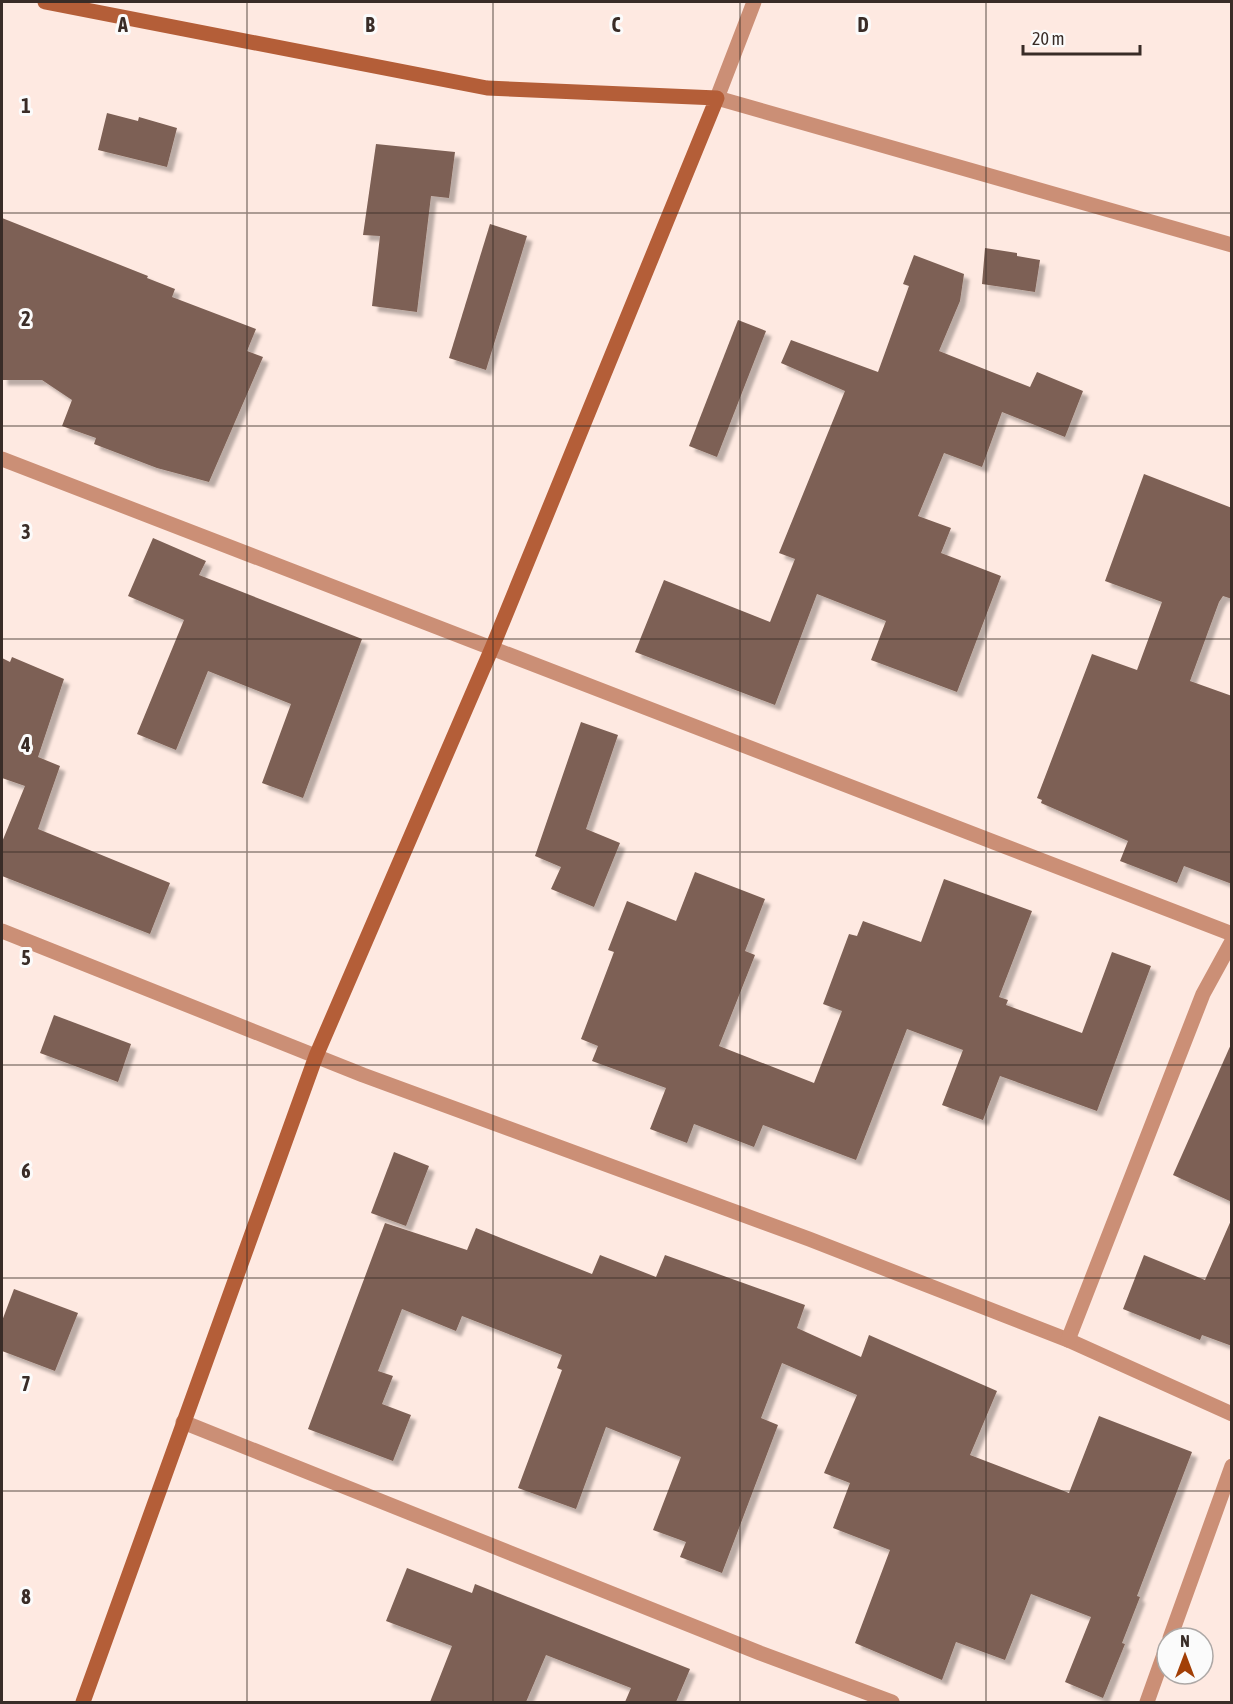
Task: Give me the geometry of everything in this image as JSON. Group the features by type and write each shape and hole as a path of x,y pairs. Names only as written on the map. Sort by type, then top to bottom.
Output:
{"street":[{"path":"45,2 488,88 717,98 1232,245"},
{"path":"83,1702 316,1056 492,648 754,2"},
{"path":"2,459 1232,934"},
{"path":"2,932 316,1056 809,1239 1068,1340 1232,1414"},
{"path":"1068,1340 1203,994 1232,941"},
{"path":"183,1422 749,1648 892,1702"},
{"path":"1174,1626 1232,1466"},
{"path":"1147,1702 1155,1680"}],"building":[{"path":"107,113 138,121 139,117 177,128 167,167 98,150"},
{"path":"376,144 455,152 449,198 431,196 417,312 372,306 380,236 363,235"},
{"path":"2,218 148,276 147,278 175,289 172,297 256,329 247,351 263,357 209,482 157,468 94,444 96,438 62,426 72,400 42,380 2,380"},
{"path":"490,224 527,236 486,370 449,358"},
{"path":"985,248 1017,253 1017,256 1040,260 1035,292 982,284"},
{"path":"914,255 964,274 960,301 939,351 1030,387 1037,372 1083,391 1065,437 1002,412 982,467 944,453 918,516 951,528 941,553 1001,576 957,692 871,660 886,621 817,594 775,705 635,652 664,580 770,622 795,559 779,553 845,391 781,363 791,340 878,372 909,286 903,284"},
{"path":"738,320 766,331 717,457 689,446"},
{"path":"1144,474 1232,508 1232,599 1223,596 1219,602 1190,681 1232,696 1232,884 1184,866 1177,883 1120,861 1128,841 1041,803 1042,800 1037,798 1092,654 1137,670 1162,602 1105,581"},
{"path":"153,538 206,561 199,575 362,639 303,798 262,783 291,704 208,671 176,750 137,734 184,620 128,596"},
{"path":"12,657 64,679 38,757 60,766 38,829 170,883 150,934 2,876 2,842 25,786 2,778 2,658 10,662"},
{"path":"581,722 618,735 586,829 620,843 594,907 551,889 561,867 535,856"},
{"path":"695,872 765,899 745,951 755,955 719,1046 814,1083 842,1011 823,1004 849,934 857,936 863,921 921,942 944,879 1032,911 999,997 1008,1000 1006,1005 1082,1033 1112,952 1151,966 1097,1111 1000,1076 983,1120 942,1105 963,1050 907,1029 856,1160 763,1125 754,1147 694,1124 687,1143 650,1129 666,1088 592,1061 598,1046 581,1039 614,952 608,950 627,901 676,921"},
{"path":"54,1015 131,1044 118,1082 40,1053"},
{"path":"1232,1042 1232,1202 1173,1175"},
{"path":"394,1152 429,1166 406,1226 371,1213"},
{"path":"1232,1218 1232,1346 1202,1335 1200,1340 1123,1309 1144,1255 1205,1280"},
{"path":"385,1223 467,1250 476,1228 592,1274 600,1255 656,1277 665,1255 805,1305 797,1328 861,1357 869,1335 997,1391 970,1455 1069,1493 1099,1416 1192,1452 1137,1596 1140,1597 1122,1643 1125,1644 1103,1698 1065,1682 1091,1617 1031,1594 1005,1660 956,1642 942,1680 855,1643 890,1550 833,1528 850,1483 824,1473 857,1395 782,1363 761,1418 778,1425 722,1573 680,1557 686,1542 653,1530 681,1457 606,1427 576,1509 518,1488 562,1370 557,1368 562,1355 462,1316 456,1331 402,1309 378,1371 393,1376 382,1404 411,1415 393,1461 308,1429"},
{"path":"14,1289 78,1313 55,1371 2,1351 2,1321"},
{"path":"407,1568 472,1593 475,1584 690,1669 676,1702 625,1702 631,1688 546,1655 526,1702 430,1702 452,1646 386,1621"}]}
